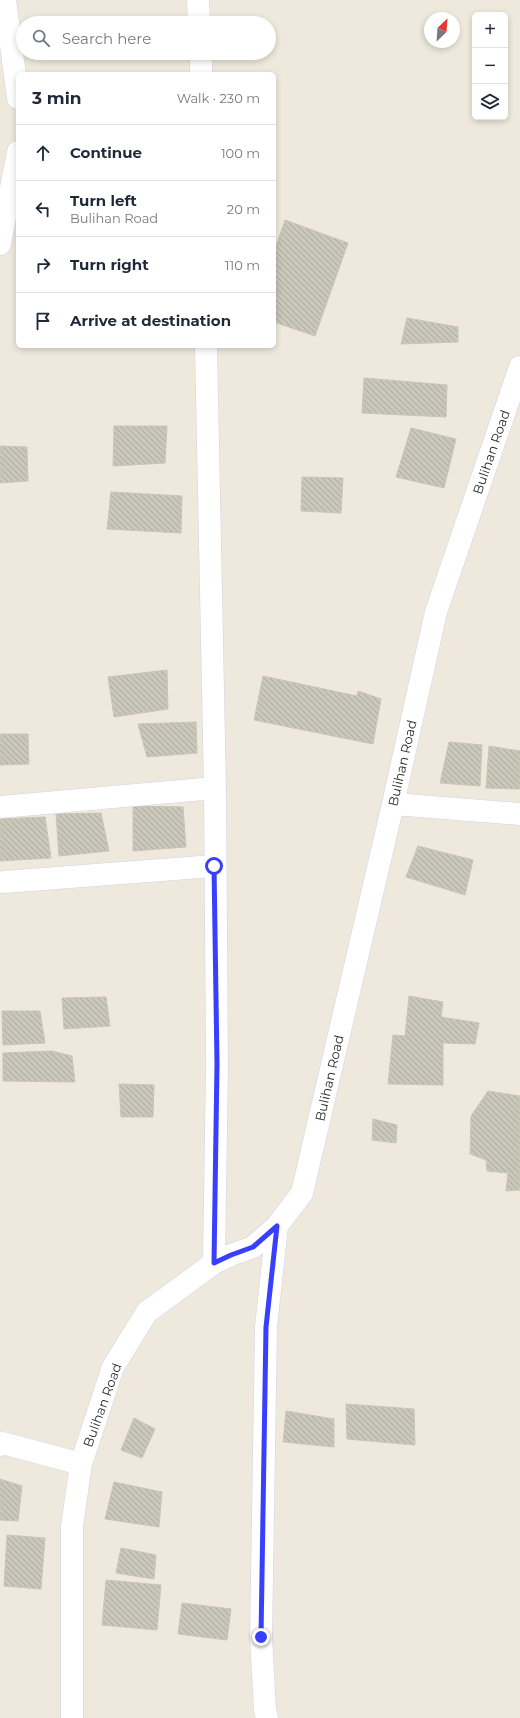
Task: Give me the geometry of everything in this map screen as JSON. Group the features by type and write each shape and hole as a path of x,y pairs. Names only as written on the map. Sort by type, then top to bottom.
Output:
{"street":[{"path":"5,0 16,83"},
{"path":"198,0 199,16"},
{"path":"201,60 201,72"},
{"path":"0,244 16,162"},
{"path":"206,348 215,788 214,866 217,1064 222,1259"},
{"name":"Bulihan Road","path":"72,1718 72,1526 81,1464 113,1367 147,1312 222,1259 253,1247 277,1226 302,1193 393,804 436,612 520,367"},
{"path":"0,807 215,788"},
{"path":"393,804 520,814"},
{"path":"4,882 214,866"},
{"path":"267,1718 265,1710 261,1637 266,1327 277,1226"},
{"path":"0,1445 2,1443 81,1464"}],"building":[{"path":"285,220 348,243 315,336 276,323 276,246"},
{"path":"407,318 458,327 458,342 401,344"},
{"path":"364,378 447,385 446,417 362,413"},
{"path":"114,426 167,426 165,463 113,466"},
{"path":"411,428 456,439 444,488 396,477"},
{"path":"0,446 27,447 28,481 0,483"},
{"path":"302,477 343,478 341,513 301,511"},
{"path":"111,492 182,496 181,533 107,529"},
{"path":"167,670 168,709 114,717 108,677"},
{"path":"263,676 357,696 358,691 381,699 373,744 254,720"},
{"path":"196,722 197,753 147,757 138,724"},
{"path":"0,734 28,734 29,764 0,765"},
{"path":"449,742 482,745 480,786 440,783"},
{"path":"489,746 520,751 520,789 486,788"},
{"path":"133,806 183,807 186,847 133,851"},
{"path":"101,813 109,851 59,856 56,814"},
{"path":"45,817 51,858 0,861 0,819"},
{"path":"418,846 473,860 465,895 406,877"},
{"path":"409,996 443,1002 441,1017 479,1023 475,1044 443,1043 443,1085 388,1084 393,1035 405,1036"},
{"path":"106,997 110,1026 64,1029 62,998"},
{"path":"2,1011 40,1011 45,1043 3,1045"},
{"path":"52,1051 72,1056 75,1082 3,1081 3,1053"},
{"path":"119,1084 154,1085 153,1117 121,1117"},
{"path":"488,1091 520,1096 520,1190 506,1191 508,1173 487,1171 486,1160 470,1154 471,1116"},
{"path":"373,1119 397,1125 396,1143 372,1140"},
{"path":"346,1404 414,1409 415,1445 347,1439"},
{"path":"286,1411 334,1419 334,1447 283,1442"},
{"path":"134,1418 155,1429 142,1458 121,1450"},
{"path":"0,1479 22,1486 18,1521 0,1520"},
{"path":"114,1482 162,1492 159,1527 105,1519"},
{"path":"7,1535 45,1538 41,1589 4,1586"},
{"path":"121,1548 156,1555 154,1579 116,1573"},
{"path":"106,1580 161,1585 157,1630 102,1625"},
{"path":"182,1603 231,1609 227,1640 178,1634"}],"route":[{"path":"214,866 217,1064 214,1263 253,1247 277,1226 266,1327 261,1637"}]}
